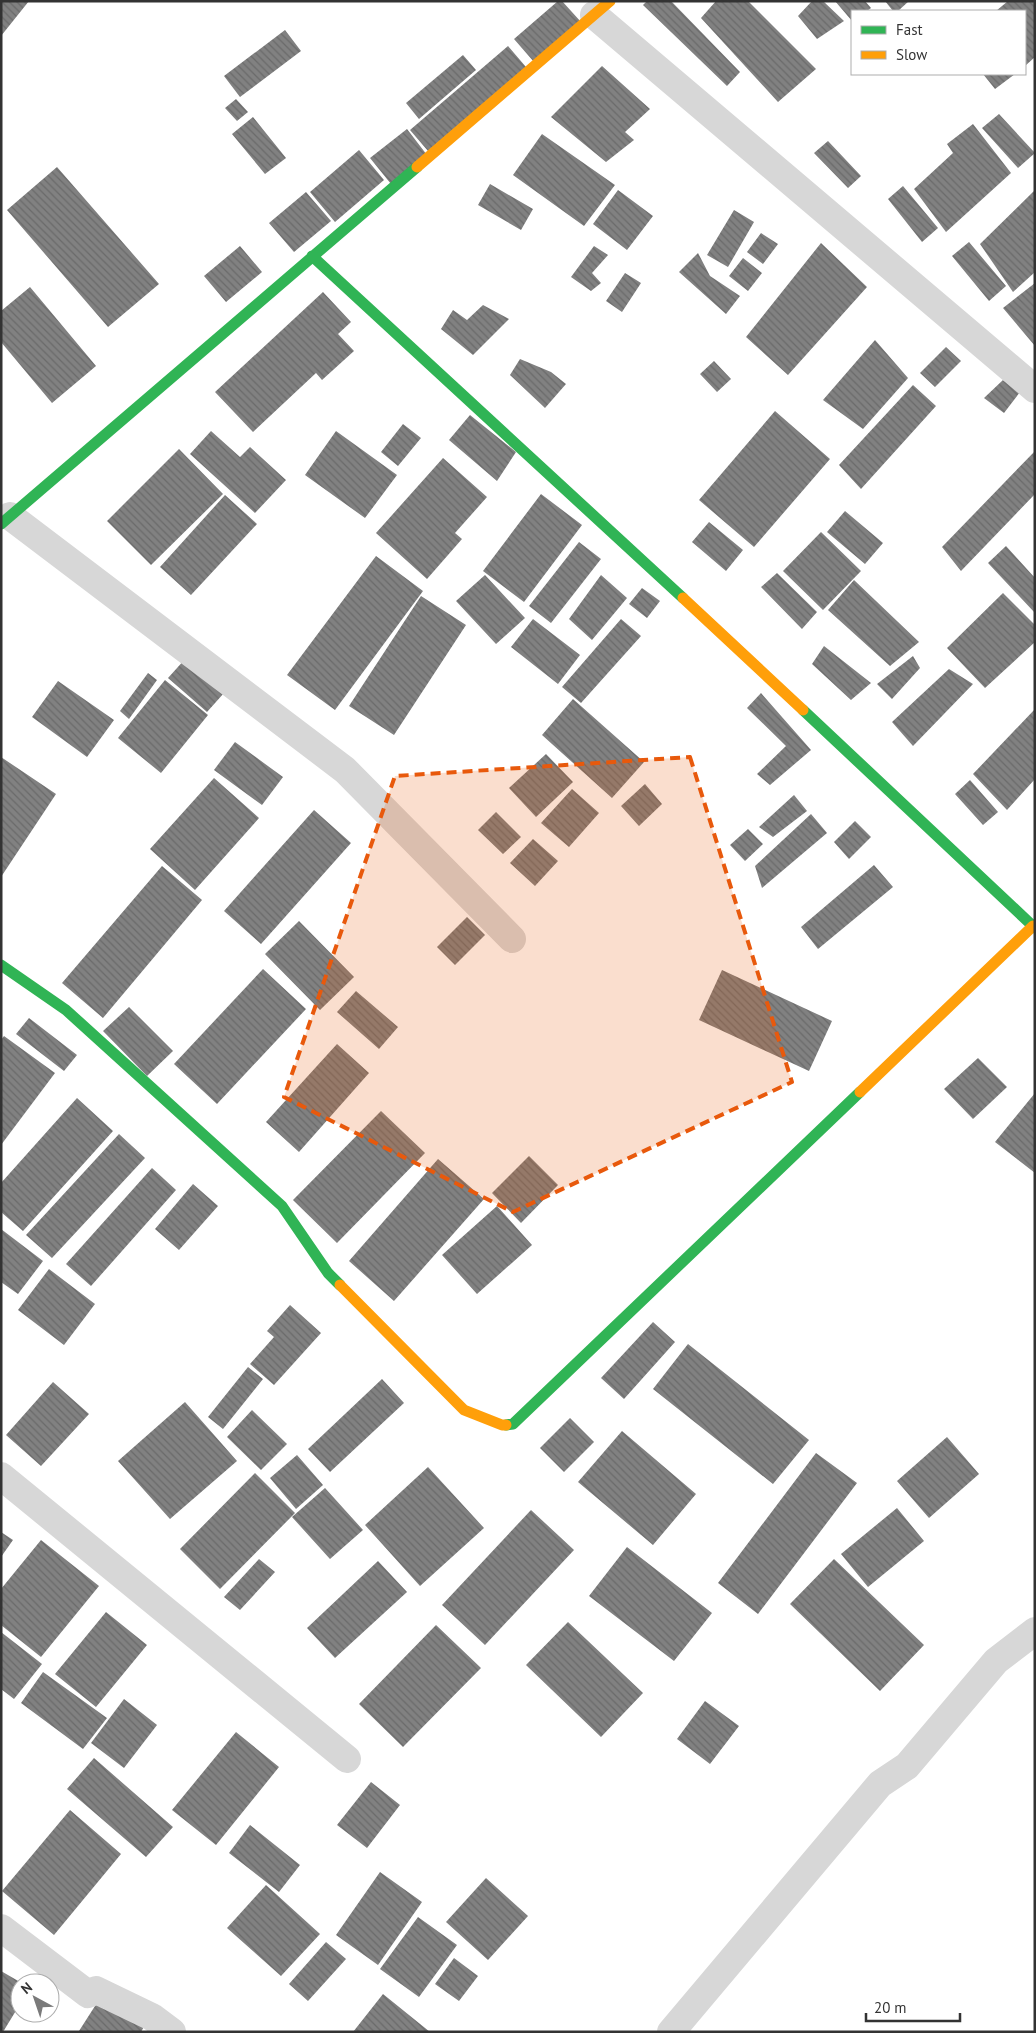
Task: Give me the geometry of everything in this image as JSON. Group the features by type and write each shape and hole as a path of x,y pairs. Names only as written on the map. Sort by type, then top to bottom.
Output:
{"street":[{"path":"512,939 345,770 6,520 602,8 1035,389"},
{"path":"1,965 66,1010 282,1206 328,1273 464,1410 502,1425 513,1424 1034,927 735,646 312,256"},
{"path":"1,1476 347,1759"},
{"path":"672,2032 880,1784 907,1766 996,1662 1035,1631"},
{"path":"1,1928 88,1994 96,1990 152,2017 172,2032"}],"highlighted area":[{"path":"690,757 792,1082 513,1212 284,1097 395,776"}],"building":[{"path":"1,1 29,1 1,36"},
{"path":"558,1 562,1 581,22 534,62 514,39"},
{"path":"647,1 671,1 740,72 727,86 643,5"},
{"path":"716,1 748,1 816,69 778,102 701,18"},
{"path":"812,1 823,1 844,21 817,39 798,16"},
{"path":"835,1 865,1 871,8 868,10 851,10 851,20"},
{"path":"885,1 909,1 899,10 892,10"},
{"path":"1008,1 1035,1 1035,57 1026,65 1026,10 997,10"},
{"path":"285,30 301,51 240,97 224,76"},
{"path":"508,46 526,67 428,151 410,130"},
{"path":"463,55 476,70 419,119 406,103"},
{"path":"602,66 650,109 625,132 634,140 606,162 551,117"},
{"path":"984,75 1014,75 995,89"},
{"path":"236,99 248,112 237,121 225,108"},
{"path":"999,114 1035,153 1018,168 982,128"},
{"path":"253,117 286,158 265,174 232,134"},
{"path":"973,124 1011,173 946,232 914,189 953,153 947,144"},
{"path":"407,129 427,155 391,184 370,158"},
{"path":"542,134 615,185 584,226 513,175"},
{"path":"828,141 861,176 848,188 814,153"},
{"path":"359,150 384,180 335,222 310,192"},
{"path":"57,167 159,284 108,327 7,210"},
{"path":"490,184 533,209 521,230 478,205"},
{"path":"903,186 938,228 922,242 888,199"},
{"path":"618,190 653,216 627,250 593,224"},
{"path":"1035,190 1035,272 1013,292 980,244"},
{"path":"306,192 331,221 294,252 269,223"},
{"path":"734,210 754,222 728,267 707,255"},
{"path":"761,233 778,244 763,264 747,252"},
{"path":"969,242 1006,286 989,301 952,256"},
{"path":"821,243 867,287 788,375 746,337"},
{"path":"240,246 262,272 226,302 204,276"},
{"path":"594,246 608,255 592,273 601,283 591,291 571,277"},
{"path":"698,253 710,276 740,296 726,314 679,272"},
{"path":"743,258 762,273 748,291 729,276"},
{"path":"625,273 641,283 622,312 606,301"},
{"path":"1035,283 1035,346 1003,308"},
{"path":"30,287 96,366 52,403 1,342 1,311"},
{"path":"323,292 351,322 338,334 354,351 322,380 316,373 253,432 215,392"},
{"path":"483,305 509,319 473,355 441,329 453,310 467,320"},
{"path":"875,340 908,378 863,429 823,400"},
{"path":"946,347 961,361 935,387 920,373"},
{"path":"520,359 551,372 566,384 545,408 510,375"},
{"path":"714,361 731,379 717,392 700,374"},
{"path":"1003,380 1020,392 1004,413 984,398"},
{"path":"913,385 936,406 861,489 839,465"},
{"path":"775,411 830,459 754,547 699,500"},
{"path":"470,415 516,452 497,481 449,440"},
{"path":"403,424 421,438 398,466 381,452"},
{"path":"211,431 240,457 250,447 286,480 255,513 190,454"},
{"path":"336,431 397,475 365,518 305,475"},
{"path":"179,449 223,494 151,565 107,521"},
{"path":"1035,451 1035,494 961,571 942,547"},
{"path":"443,458 487,497 455,533 462,539 427,579 376,533"},
{"path":"541,494 582,525 524,602 483,571"},
{"path":"225,495 257,524 191,595 160,567"},
{"path":"845,511 883,543 865,564 827,532"},
{"path":"709,522 743,550 726,571 692,542"},
{"path":"821,532 861,571 823,610 783,571"},
{"path":"579,542 601,559 551,623 529,606"},
{"path":"1006,546 1035,578 1035,613 988,563"},
{"path":"376,556 423,591 335,710 287,675"},
{"path":"777,573 817,612 802,629 761,587"},
{"path":"485,575 525,618 496,644 456,601"},
{"path":"601,575 627,598 592,640 569,619"},
{"path":"854,580 919,642 890,666 828,610"},
{"path":"642,588 660,601 647,618 629,604"},
{"path":"1003,593 1035,625 1035,642 985,688 947,648"},
{"path":"421,596 466,625 394,735 349,706"},
{"path":"533,619 580,655 558,684 511,647"},
{"path":"621,619 641,636 581,703 562,687"},
{"path":"824,646 871,683 851,700 812,664"},
{"path":"913,656 920,668 892,699 877,684"},
{"path":"186,658 224,693 207,712 168,678"},
{"path":"949,669 973,684 913,746 892,722"},
{"path":"148,673 157,680 129,719 120,711"},
{"path":"165,680 208,715 161,773 118,738"},
{"path":"58,681 114,720 87,757 32,717"},
{"path":"761,693 811,750 770,785 757,774 786,746 747,708"},
{"path":"573,699 644,762 612,798 542,735"},
{"path":"1035,709 1035,779 1007,810 973,774"},
{"path":"235,742 283,777 262,805 214,770"},
{"path":"546,754 573,782 536,817 509,788"},
{"path":"1,757 56,794 1,877"},
{"path":"214,778 259,818 195,890 150,849"},
{"path":"970,780 998,812 983,825 955,794"},
{"path":"645,784 662,804 639,826 621,806"},
{"path":"572,789 599,813 569,847 541,823"},
{"path":"794,795 807,811 773,837 759,827"},
{"path":"314,810 351,843 261,944 224,911"},
{"path":"496,812 521,837 503,854 478,830"},
{"path":"811,814 827,833 762,888 755,866"},
{"path":"855,821 871,837 849,859 834,842"},
{"path":"748,829 763,844 745,861 730,845"},
{"path":"533,839 558,861 535,886 510,863"},
{"path":"874,865 893,887 818,949 801,927"},
{"path":"162,866 202,900 103,1018 62,983"},
{"path":"467,917 485,935 455,965 437,947"},
{"path":"299,921 354,977 320,1010 265,954"},
{"path":"263,969 306,1009 217,1104 174,1064"},
{"path":"722,970 832,1021 809,1071 699,1020"},
{"path":"356,991 398,1027 379,1049 337,1012"},
{"path":"129,1007 173,1051 147,1076 103,1031"},
{"path":"29,1018 77,1055 64,1071 16,1034"},
{"path":"4,1036 55,1073 1,1145 1,1040"},
{"path":"337,1044 369,1073 299,1152 266,1122"},
{"path":"978,1058 1007,1087 973,1119 944,1089"},
{"path":"1035,1093 1035,1173 995,1142"},
{"path":"77,1098 113,1131 23,1231 1,1212 1,1183"},
{"path":"381,1111 425,1153 337,1243 293,1200"},
{"path":"119,1134 145,1158 52,1258 26,1235"},
{"path":"529,1156 558,1185 521,1223 492,1193"},
{"path":"438,1159 484,1199 394,1301 349,1261"},
{"path":"152,1168 176,1190 91,1286 66,1264"},
{"path":"193,1184 218,1206 179,1250 155,1229"},
{"path":"497,1206 532,1245 477,1294 442,1255"},
{"path":"1,1229 43,1261 18,1294 1,1282"},
{"path":"49,1269 95,1304 64,1345 18,1310"},
{"path":"290,1305 321,1333 274,1385 250,1364 274,1337 267,1331"},
{"path":"653,1322 675,1342 624,1399 601,1378"},
{"path":"688,1344 809,1440 773,1484 653,1389"},
{"path":"248,1367 263,1379 223,1429 208,1417"},
{"path":"382,1379 404,1403 330,1472 308,1449"},
{"path":"53,1382 89,1414 41,1466 6,1435"},
{"path":"185,1402 237,1461 170,1519 118,1461"},
{"path":"252,1410 287,1444 261,1470 227,1437"},
{"path":"570,1418 594,1442 564,1472 540,1448"},
{"path":"622,1431 696,1494 653,1545 578,1482"},
{"path":"947,1437 979,1474 929,1518 897,1481"},
{"path":"816,1453 857,1483 758,1614 718,1583"},
{"path":"297,1455 323,1485 296,1509 270,1478"},
{"path":"428,1467 484,1528 420,1586 365,1525"},
{"path":"255,1473 295,1513 220,1589 180,1549"},
{"path":"325,1488 363,1530 330,1559 292,1517"},
{"path":"897,1508 924,1541 868,1587 841,1554"},
{"path":"531,1510 574,1550 485,1645 442,1605"},
{"path":"1,1532 13,1540 1,1557"},
{"path":"41,1540 99,1586 41,1657 1,1625 1,1589"},
{"path":"627,1547 712,1613 674,1661 589,1596"},
{"path":"259,1559 275,1572 240,1610 224,1597"},
{"path":"834,1559 924,1645 880,1691 790,1604"},
{"path":"378,1561 407,1592 335,1658 307,1628"},
{"path":"106,1612 147,1645 96,1707 55,1674"},
{"path":"568,1622 643,1693 601,1737 526,1665"},
{"path":"436,1625 481,1668 403,1747 359,1704"},
{"path":"1,1632 42,1664 14,1699 1,1689"},
{"path":"43,1672 107,1718 83,1749 21,1703"},
{"path":"124,1699 157,1725 124,1768 91,1743"},
{"path":"705,1701 739,1726 710,1764 677,1739"},
{"path":"236,1732 279,1767 216,1845 172,1810"},
{"path":"94,1758 173,1827 146,1857 67,1789"},
{"path":"371,1782 400,1805 367,1848 337,1825"},
{"path":"70,1810 121,1854 54,1935 2,1891"},
{"path":"250,1825 300,1865 279,1892 229,1853"},
{"path":"380,1872 422,1902 378,1965 336,1935"},
{"path":"486,1878 528,1916 488,1960 446,1922"},
{"path":"266,1885 320,1934 281,1976 227,1928"},
{"path":"418,1917 457,1945 419,1997 380,1969"},
{"path":"326,1942 346,1959 308,2001 289,1984"},
{"path":"454,1958 478,1976 459,2001 435,1984"},
{"path":"1,1971 10,1976 10,2020 3,2032 1,2032"},
{"path":"383,1994 430,2032 353,2032"},
{"path":"102,1995 146,2023 141,2032 79,2031"}],"traffic: fast":[{"path":"1,524 417,167"},
{"path":"312,256 683,598"},
{"path":"803,710 1035,928"},
{"path":"1,965 66,1010 282,1206 328,1273 340,1285"},
{"path":"506,1425 513,1424 860,1092"}],"traffic: slow":[{"path":"417,167 610,1"},
{"path":"683,598 803,710"},
{"path":"860,1092 1033,926"},
{"path":"340,1285 464,1410 506,1425"}]}
